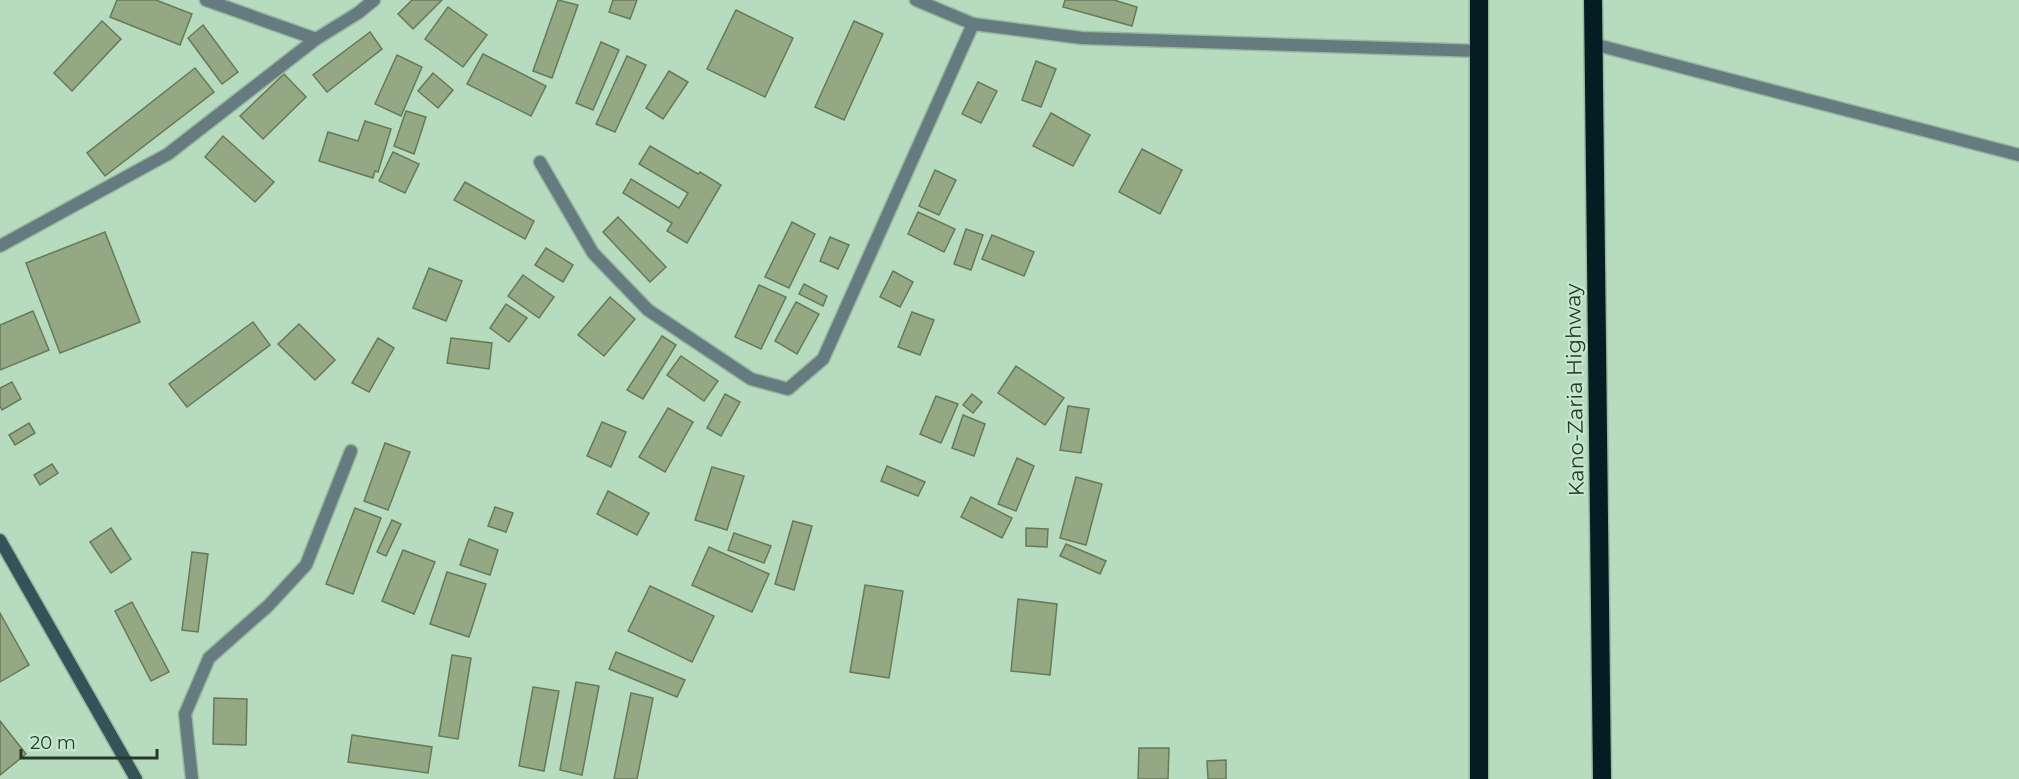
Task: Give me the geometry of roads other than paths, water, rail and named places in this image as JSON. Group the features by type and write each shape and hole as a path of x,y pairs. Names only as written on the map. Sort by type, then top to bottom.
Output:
{"highway":[{"path":"1479,0 1479,779"},
{"name":"Kano-Zaria Highway","path":"1593,0 1602,779"}],"street":[{"path":"206,0 316,39"},
{"path":"0,246 168,154 316,39 358,13 374,0"},
{"path":"916,0 973,24 1082,38 1480,51"},
{"path":"540,162 592,253 648,310 751,379 788,389 823,359 973,24"},
{"path":"1593,44 2019,155"},
{"path":"192,779 184,714 209,658 268,606 306,566 351,451"},
{"path":"0,540 136,779"}]}
